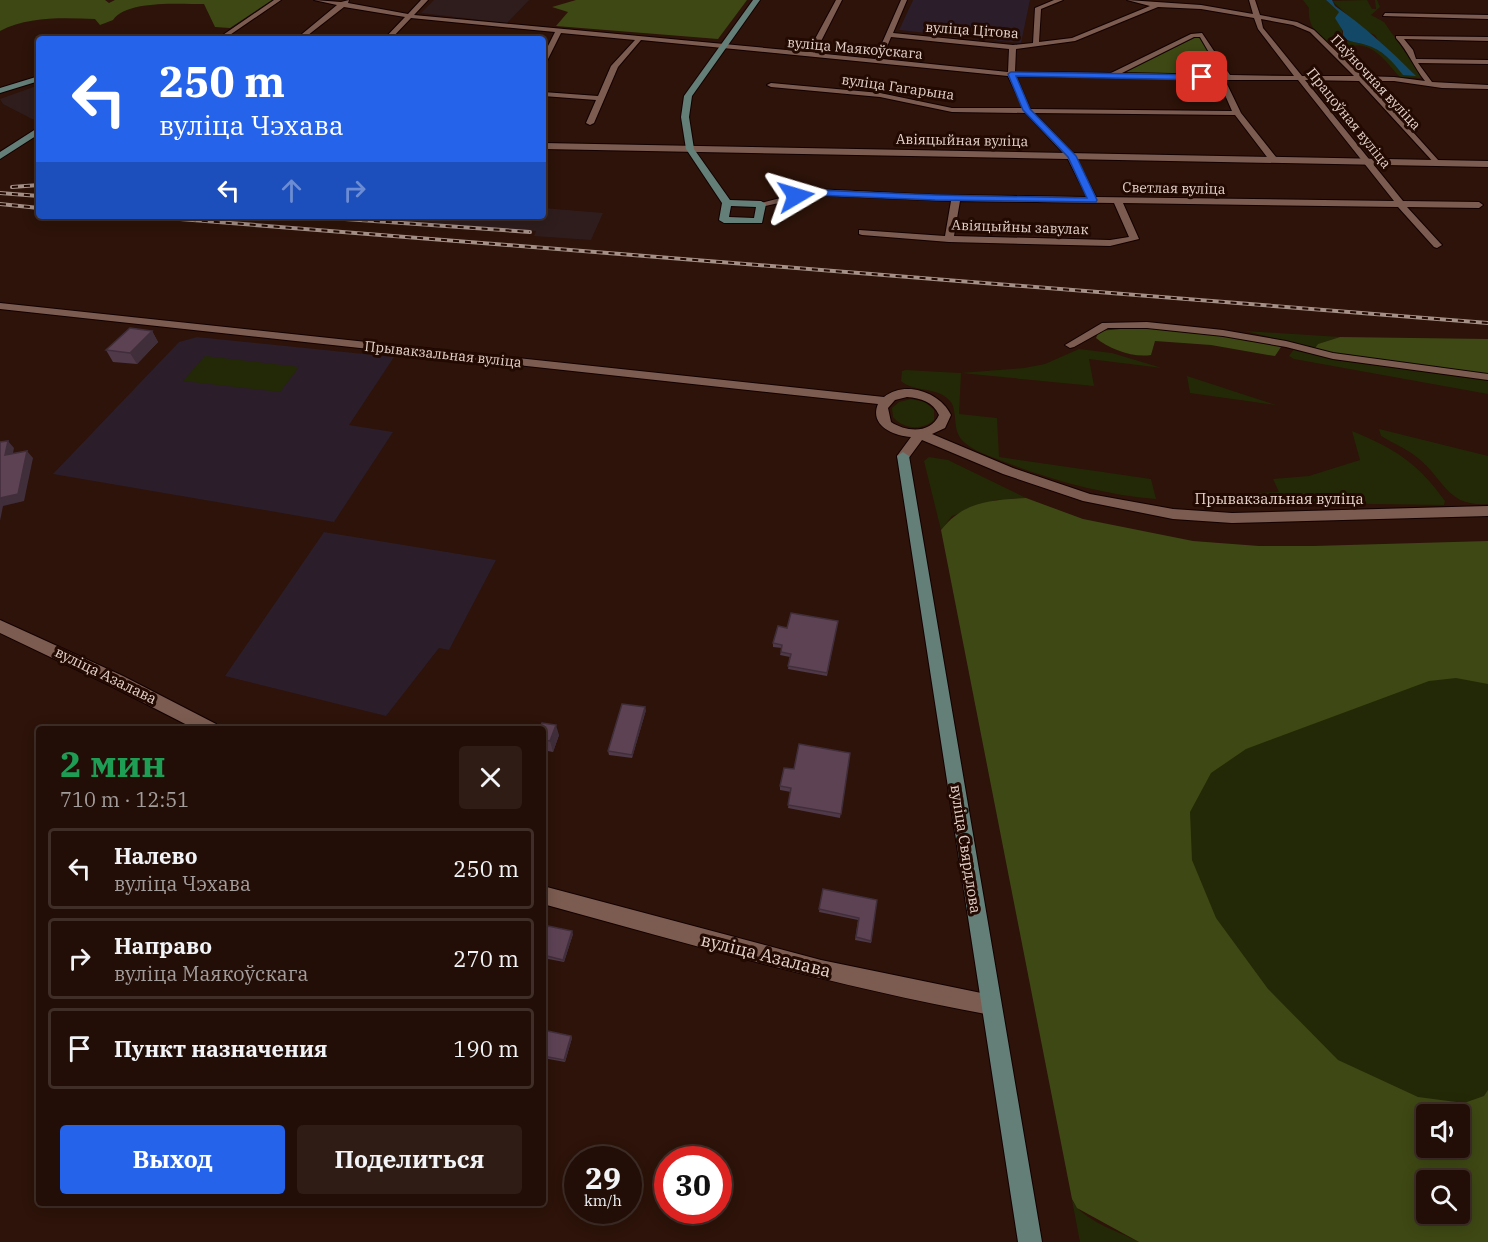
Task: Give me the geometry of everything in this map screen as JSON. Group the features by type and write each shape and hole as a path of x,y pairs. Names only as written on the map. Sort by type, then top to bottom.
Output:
{"main road":[{"path":"757,0 688,96 685,117 690,149 727,203 724,220 759,221 761,204"},
{"path":"0,91 36,79"},
{"path":"0,156 36,132"},
{"name":"Светлая вуліца","path":"727,203 761,204"},
{"name":"вуліца Свярдлова","path":"903,456 1030,1242"}],"street":[{"path":"224,36 278,0"},
{"name":"вуліца Маякоўскага","path":"317,0 345,2 410,16 1011,74 1394,79 1430,82 1442,86 1487,88"},
{"path":"390,36 425,0"},
{"path":"810,56 839,0"},
{"path":"877,62 904,0"},
{"path":"1036,43 1038,8 1060,0"},
{"path":"1130,0 1157,5"},
{"name":"Працоўная вуліца","path":"1252,0 1260,28 1401,205 1437,245"},
{"path":"303,36 345,2"},
{"name":"вуліца Цітова","path":"890,35 1013,47 1073,40 1157,5 1201,6 1295,23"},
{"path":"1385,15 1488,17"},
{"name":"Паўночная вуліца","path":"1295,23 1312,31 1361,79 1436,163"},
{"path":"546,57 559,31"},
{"path":"1112,76 1193,35 1202,35 1225,78 1237,113 1273,159"},
{"path":"1430,82 1413,61 1410,50 1398,37 1488,39"},
{"path":"590,123 615,66 639,39"},
{"path":"1013,47 1011,74 1027,110 1071,156 1092,200"},
{"path":"1413,61 1488,62"},
{"name":"вуліца Гагарына","path":"771,85 880,95 952,110 1237,113"},
{"path":"546,94 600,98"},
{"name":"Авіяцыйная вуліца","path":"546,146 1488,164"},
{"name":"Светлая вуліца","path":"761,204 815,192 956,198 1479,205"},
{"path":"949,239 956,198"},
{"name":"Авіяцыйны завулак","path":"862,232 949,239 1110,243 1134,239 1118,201"},
{"name":"Прывакзальная вуліца","path":"0,306 885,402"},
{"path":"1070,345 1106,326 1147,325 1223,333 1286,344 1333,356 1488,377"},
{"path":"944,420 936,430 920,434 893,428 882,418 881,412 885,402 898,395 924,396 943,409 951,440 972,456"},
{"name":"вуліца Свярдлова","path":"893,428 903,456"},
{"path":"903,456 920,434"},
{"name":"Прывакзальная вуліца","path":"920,434 972,456 1088,498 1173,514 1232,518 1488,511"},
{"name":"вуліца Азалава","path":"0,626 117,681 204,726"},
{"name":"вуліца Азалава","path":"546,896 755,953 918,993 991,1005"}],"shaded area":[{"path":"434,0 529,0 507,23 421,13"},
{"path":"913,0 1030,0 1021,43 899,30"},
{"path":"36,86 36,120 3,104 0,99"},
{"path":"546,208 603,213 591,240 534,236 536,231 386,219 546,219"},
{"path":"197,337 394,357 349,425 393,432 334,522 53,474 179,342"},
{"path":"324,532 496,560 449,650 439,648 386,716 225,676"}],"green space":[{"path":"0,0 105,0 109,3 115,0 272,0 230,28 215,27 204,4 154,4 129,9 113,20 100,25 95,19 46,19 11,26 0,31"},
{"path":"576,0 747,0 718,39 556,26 568,12 552,7"},
{"path":"1303,0 1326,0 1339,12 1343,38 1376,49 1390,58 1400,70 1413,73 1381,45 1375,35 1365,31 1332,1 1367,0 1372,9 1376,9 1375,0 1377,0 1380,7 1371,15 1384,22 1421,78 1400,77 1382,57 1364,46 1336,46 1322,39 1311,25 1309,8"},
{"path":"1198,36 1224,75 1120,74"},
{"path":"1142,327 1221,333 1275,343 1281,347 1275,356 1211,345 1155,341 1151,355 1144,356 1122,352 1096,338 1099,331"},
{"path":"1245,331 1340,337 1318,344 1315,348"},
{"path":"1340,337 1488,339 1488,374 1330,353 1315,348 1318,344"},
{"path":"1079,349 1112,353 1162,368 1089,359 1094,386 961,373 959,414 997,418 999,457 1151,479 1156,499 1078,486 977,451 960,438 953,408 947,398 936,392 912,387 901,381 902,371 906,370 960,373 1024,368 1045,364"},
{"path":"1294,349 1408,369 1488,379 1488,394 1294,359 1289,356"},
{"path":"205,356 299,367 280,392 183,381"},
{"path":"1187,376 1276,405 1190,393"},
{"path":"911,399 925,402 934,410 934,420 918,427 907,426 897,421 893,417 892,408 899,402"},
{"path":"1379,429 1488,456 1488,504 1474,504 1455,497 1427,466 1405,449 1381,436"},
{"path":"1352,431 1381,444 1415,466 1445,501 1444,505 1242,502 1258,493 1279,492 1273,479 1309,476 1360,460"},
{"path":"929,457 948,460 1026,498 996,500 952,516 941,530 924,461"},
{"path":"1026,498 1083,519 1193,541 1259,546 1313,546 1488,541 1488,684 1456,678 1429,681 1246,749 1211,773 1190,812 1192,860 1216,918 1268,989 1338,1060 1418,1097 1464,1103 1484,1096 1488,1090 1488,1242 1139,1242 1077,1208 1072,1199 941,530 959,513 990,501"},
{"path":"1488,616 1488,1229 1408,1242 1078,763"},
{"path":"1072,1200 1092,1220 1139,1242 1080,1242"}],"water":[{"path":"1326,0 1332,0 1335,6 1377,39 1416,76 1403,75 1392,61 1372,47 1343,38 1343,31 1335,18 1339,12"}],"building":[{"path":"130,328 152,331 130,353 106,350"},
{"path":"8,441 5,455 27,451 18,494 0,498 0,442"},
{"path":"791,613 838,621 827,673 788,666 791,654 781,652 782,645 773,643 778,626 787,628"},
{"path":"622,704 645,707 632,755 608,751"},
{"path":"542,723 556,725 550,741 546,740 546,726 540,726"},
{"path":"799,744 850,753 841,814 788,805 791,788 780,786 784,768 794,769"},
{"path":"823,889 877,900 871,941 856,937 859,918 819,909"},
{"path":"548,926 572,931 563,960 546,956"},
{"path":"546,1031 571,1036 564,1060 546,1057"}],"railway":[{"path":"12,187 36,185"},
{"path":"0,193 36,196"},
{"path":"0,204 36,208"},
{"path":"180,219 1488,323"},
{"path":"345,219 530,232"}],"route":[{"path":"796,196 815,192 935,198 1092,200 1071,156 1027,110 1011,74 1202,77"}]}
